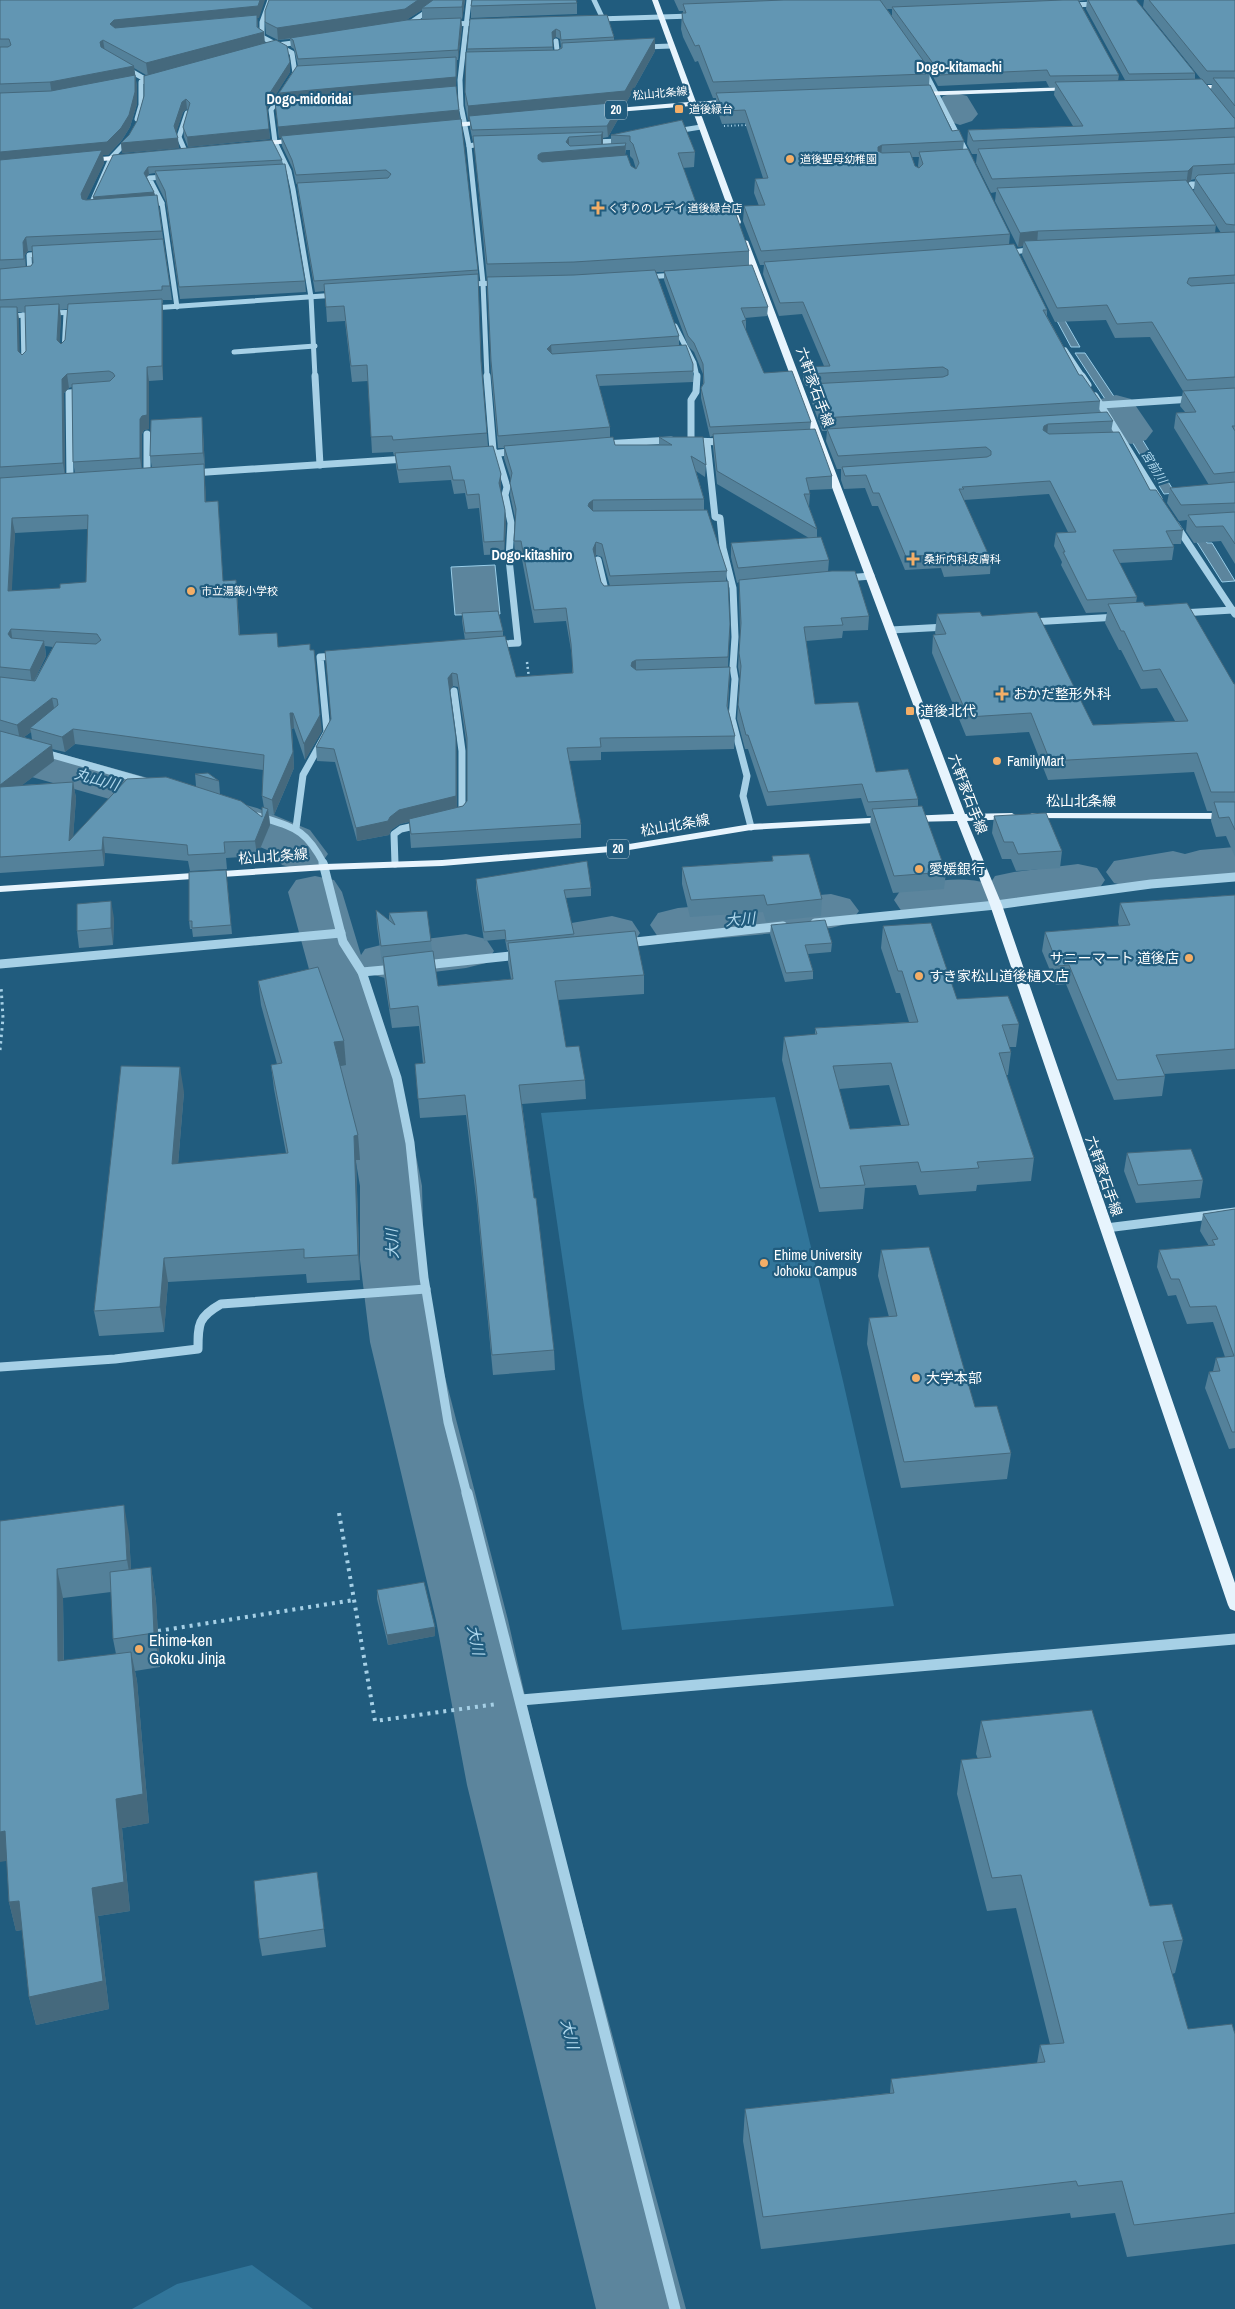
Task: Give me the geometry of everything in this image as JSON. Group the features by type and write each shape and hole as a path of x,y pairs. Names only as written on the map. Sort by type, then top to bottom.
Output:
{"main road":[{"name":"六軒家石手線","path":"655,0 754,269 805,392 817,436 837,474 870,576 960,816 996,905 1235,1605"},
{"path":"1182,88 1203,90 1235,87"},
{"path":"908,94 1085,89"},
{"name":"松山北条線","path":"594,112 692,103 741,101"},
{"path":"437,126 495,121"},
{"path":"248,145 304,140"},
{"path":"176,152 194,150"},
{"path":"74,162 139,155"},
{"name":"松山北条線","path":"0,889 623,848 751,827 960,816 1235,816"}],"street":[{"path":"270,0 262,22 262,37 292,54 295,74 271,110 275,142 289,171 293,189 311,297 320,465"},
{"path":"407,25 444,0"},
{"path":"469,0 469,23 461,63 460,93 469,146 483,283 488,399 493,450 496,453 506,487 505,495 511,523 509,559 518,643 488,645"},
{"path":"594,0 603,19"},
{"path":"1062,6 1106,4"},
{"path":"1079,5 1084,13"},
{"path":"594,19 700,16"},
{"path":"252,23 262,22"},
{"path":"442,24 488,23"},
{"path":"400,27 416,25"},
{"path":"548,59 558,59 556,41"},
{"path":"269,47 304,42"},
{"path":"643,47 671,46"},
{"path":"558,52 567,51"},
{"path":"917,59 973,159 973,167"},
{"path":"451,65 471,61"},
{"path":"122,66 148,80"},
{"path":"295,74 304,73"},
{"path":"132,84 157,78"},
{"path":"1194,79 1203,90"},
{"path":"136,122 141,106 141,82"},
{"path":"450,94 460,93"},
{"path":"271,110 281,109"},
{"path":"185,151 178,137 187,113"},
{"path":"671,132 701,127"},
{"path":"97,208 87,209 111,158 131,136"},
{"path":"586,142 625,141"},
{"path":"469,146 479,145"},
{"path":"960,160 973,159"},
{"path":"279,171 289,171"},
{"path":"177,177 149,178 162,203 177,307"},
{"path":"1178,190 1192,187 1191,184 1208,183"},
{"path":"293,189 302,189"},
{"path":"1187,189 1192,197"},
{"path":"143,205 162,203"},
{"path":"1011,242 1019,259"},
{"path":"160,248 170,248"},
{"path":"999,254 1047,248"},
{"path":"23,276 31,276 29,255 48,254"},
{"path":"639,278 686,274"},
{"path":"658,276 660,284"},
{"path":"459,284 503,283"},
{"path":"149,308 346,294"},
{"path":"0,317 83,312"},
{"path":"64,354 66,313"},
{"path":"23,315 24,365"},
{"path":"674,323 690,354 699,382 698,392 691,400 691,441"},
{"path":"1060,340 1163,505"},
{"path":"234,352 315,346"},
{"path":"680,352 687,351"},
{"path":"70,482 69,392 86,392"},
{"path":"1101,405 1197,399"},
{"path":"1100,420 1110,419"},
{"path":"147,434 148,476"},
{"path":"1112,439 1122,439"},
{"path":"594,445 674,440 735,441"},
{"path":"707,442 715,516"},
{"path":"479,455 525,451"},
{"path":"186,474 409,459"},
{"path":"138,477 157,476"},
{"path":"60,482 80,481"},
{"path":"1158,498 1168,498"},
{"path":"706,517 715,516 720,518 723,548 733,588 734,675 732,719 747,776 743,796 751,827"},
{"path":"1172,519 1234,612"},
{"path":"1177,526 1186,525"},
{"path":"598,560 606,594 615,594"},
{"path":"833,579 870,576"},
{"path":"1174,614 1234,612"},
{"path":"1018,623 1125,616"},
{"path":"891,630 950,626"},
{"path":"296,828 303,774 327,732 320,657 350,655"},
{"path":"724,675 734,675"},
{"path":"453,817 462,814 462,751 454,691"},
{"path":"30,749 160,785"},
{"path":"247,813 296,828 314,846 325,867 343,942 362,972 397,1078 410,1143 424,1289 448,1422 521,1700 675,2309"},
{"path":"395,864 394,834 401,829 427,823"},
{"path":"803,924 996,905 1151,884 1235,877"},
{"path":"618,944 793,925"},
{"path":"1,964 340,933"},
{"path":"412,967 529,954"},
{"path":"362,972 402,968"},
{"path":"1106,1228 1235,1212"},
{"path":"0,1367 115,1360 198,1349 198,1325 206,1312 221,1304 424,1289"},
{"path":"521,1700 1235,1639"}],"path":[{"path":"701,127 751,125"},
{"path":"518,643 524,645 529,681"},
{"path":"0,1050 3,1018 1,964"},
{"path":"339,1513 375,1721 521,1700"},
{"path":"158,1631 354,1600"}],"shaded area":[{"path":"775,1097 843,1381 894,1606 622,1630 584,1406 541,1113"},
{"path":"252,2265 313,2309 132,2309 177,2284"}],"water":[{"path":"1056,319 1064,319 1080,347 1071,347"},
{"path":"1075,353 1085,353 1117,401 1107,402"},
{"path":"1142,439 1175,493 1164,494 1131,440"},
{"path":"1188,528 1199,528 1207,543 1212,543 1235,581 1222,582"},
{"path":"495,565 500,614 455,615 451,567"}],"building":[{"path":"0,0 260,0 258,6 114,20 110,24 115,28 257,15 257,27 264,32 146,63 103,40 100,42 101,47 134,66 50,82 0,84 0,47 11,45 9,39 0,39"},
{"path":"269,0 418,0 405,9 277,28 265,22 265,11"},
{"path":"433,0 463,0 462,7 422,8"},
{"path":"472,0 576,0 577,3 471,6"},
{"path":"784,0 880,0 930,70 924,71 926,74 713,82 699,45 695,46 683,21 682,13 686,13 683,4"},
{"path":"1078,0 1119,75 1050,76 1047,70 939,75 932,62 892,7"},
{"path":"1088,0 1136,0 1195,73 1129,74"},
{"path":"1149,0 1235,0 1235,71 1207,71"},
{"path":"607,15 614,37 561,40 560,31 556,29 552,32 553,47 467,49 470,19"},
{"path":"461,18 458,50 298,59 293,40 290,38 407,20"},
{"path":"655,38 625,91 468,106 465,92 466,52 558,50 562,48 562,43"},
{"path":"276,40 287,46 290,62 266,99 269,129 187,137 183,127 190,103 186,99 182,102 174,126 178,138 121,143 129,135 137,121 144,96 144,76"},
{"path":"456,57 456,77 279,93 297,66"},
{"path":"135,75 135,92 129,115 121,128 107,142 0,152 0,93 51,91"},
{"path":"1213,78 1235,78 1235,106"},
{"path":"1202,79 1235,118 1235,128 973,141 968,130 1083,126 1055,82"},
{"path":"930,85 952,131 959,130 964,141 882,145 878,147 878,151 882,153 910,152 915,166 919,168 923,164 919,152 968,149 1010,234 761,251 744,206 765,205 755,179 768,178 745,110 723,111 716,93"},
{"path":"456,86 459,110 278,127 275,102"},
{"path":"621,102 607,126 472,130 469,116"},
{"path":"461,119 478,270 314,281 297,183 388,178 391,174 386,170 296,175 292,160 281,136"},
{"path":"682,120 695,152 678,153 698,208 733,206 749,251 574,262 487,264 473,136 603,132 601,135 569,137 566,142 570,146 626,143 625,146 541,153 538,155 538,159 542,162 627,155 631,166 636,169 639,163 633,144 630,141 630,136 611,135"},
{"path":"1235,137 1235,164 1193,166 1188,171 992,179 978,149"},
{"path":"272,140 282,160 148,167 144,173 154,192 93,197 113,155"},
{"path":"102,150 81,194 82,199 157,195 162,231 26,237 23,242 24,259 0,260 0,160"},
{"path":"285,164 305,281 179,287 165,191 155,171"},
{"path":"1235,173 1235,225 1226,224 1195,178 1198,175"},
{"path":"1186,180 1216,225 1020,233 997,188"},
{"path":"1235,232 1235,275 1189,278 1187,283 1191,286 1235,283 1235,377 1187,380 1152,322 1117,324 1107,305 1057,308 1024,241"},
{"path":"163,239 170,286 162,286 162,290 0,300 0,269 31,266 33,263 32,246"},
{"path":"1014,244 1047,310 1043,310 1079,375 1082,375 1100,401 823,418 810,384 943,377 948,375 948,370 943,367 806,374 804,367 830,366 803,302 780,303 764,262"},
{"path":"752,265 768,307 741,308 746,320 742,321 764,373 792,371 811,422 710,427 701,388 704,383 703,364 694,343 688,336 664,271"},
{"path":"655,270 679,336 551,345 547,349 552,354 686,345 693,364 693,371 596,375 610,427 498,436 491,361 487,277 574,275"},
{"path":"478,274 481,361 487,433 393,440 392,436 371,437 367,365 351,366 344,306 326,307 324,284"},
{"path":"162,299 162,366 147,367 147,415 142,416 140,419 140,458 73,462 72,384 110,381 115,376 109,371 67,374 62,379 63,463 0,467 0,307 17,307 18,351 22,355 26,351 25,306 59,304 57,340 61,344 65,340 68,304"},
{"path":"1235,388 1235,426 1232,426 1235,431 1235,472 1214,474 1176,413 1196,412 1183,391"},
{"path":"1107,412 1113,421 1048,424 1044,426 1043,430 1049,434 1119,432 1150,490 1156,490 1183,530 1166,531 1174,547 1113,550 1137,597 1087,600 1063,552 1065,552 1056,533 1076,532 1050,481 962,487 964,489 959,489 991,560 946,563 942,554 906,557 879,493 873,493 866,475 845,476 842,467 987,457 991,455 991,451 986,447 838,456 827,429"},
{"path":"202,417 203,453 150,456 151,420"},
{"path":"815,429 832,476 806,478 810,494 804,494 817,529 717,471 713,434"},
{"path":"613,437 615,445 672,445 659,437 703,437 706,465 691,456 704,499 593,500 588,506 593,511 707,510 727,571 610,576 602,544 596,542 593,549 601,582 604,586 728,581 730,624 728,657 636,660 632,662 631,666 636,670 730,667 727,706 735,736 600,738 601,747 567,748 581,824 411,834 409,819 463,806 467,801 467,738 457,674 452,673 448,678 456,738 456,796 399,810 388,821 356,828 334,749 316,747 331,719 325,651 505,636 516,677 573,673 566,608 534,610 521,541 514,541 516,509 510,483 512,473 504,446"},
{"path":"493,446 501,474 499,483 505,510 504,541 484,542 479,494 467,495 464,480 453,480 450,466 398,470 395,453"},
{"path":"204,464 205,502 218,501 223,581 236,580 239,635 277,633 278,647 310,644 310,650 314,650 320,715 304,744 293,713 290,713 293,752 272,800 262,796 264,755 73,729 62,737 30,728 58,705 57,699 52,698 17,725 0,720 0,677 35,681 56,642 96,644 101,640 97,634 11,629 8,634 11,638 44,641 30,670 0,667 0,478","holes":["88,515 86,582 60,584 60,588 8,591 12,518"]},
{"path":"1235,482 1235,503 1181,505 1170,488"},
{"path":"1235,512 1235,544 1223,526 1196,527 1188,515"},
{"path":"821,537 829,560 738,568 731,543"},
{"path":"832,571 855,571 869,616 841,618 843,625 804,627 815,704 858,702 876,772 908,769 918,799 868,802 862,784 768,792 748,735 746,735 738,705 741,666 739,653 741,623 739,580"},
{"path":"1143,602 1145,606 1187,603 1235,684 1235,792 1211,792 1197,753 1050,761 1031,713 968,717 933,635 946,634 937,614 980,612 982,616 1037,612 1093,725 1188,721 1160,669 1143,671 1124,631 1121,631 1108,604"},
{"path":"498,611 503,631 465,633 462,613"},
{"path":"0,731 52,745 0,785"},
{"path":"208,773 219,781 195,774"},
{"path":"166,777 241,801 262,817 262,807 268,809 255,841 224,842 225,853 188,855 187,845 103,837 102,850 0,857 0,787 73,782 69,841 127,779"},
{"path":"1214,802 1235,802 1235,830 1229,817 1219,818"},
{"path":"922,806 946,872 894,876 872,809"},
{"path":"1046,813 1062,851 1018,854 1013,842 1004,842 994,816"},
{"path":"809,854 822,899 767,905 764,895 691,900 682,867 773,861 772,856"},
{"path":"587,861 591,888 564,890 574,934 506,941 505,930 484,932 476,879"},
{"path":"226,870 231,925 192,928 192,921 189,921 189,872"},
{"path":"1235,895 1235,1049 1156,1055 1165,1076 1117,1080 1069,965 1058,966 1045,932 1130,925 1120,903"},
{"path":"111,901 111,928 77,931 77,904"},
{"path":"376,910 395,925 389,913 427,911 431,941 381,946"},
{"path":"825,920 832,943 805,945 813,971 786,973 771,925"},
{"path":"931,923 957,999 1008,996 1019,1024 1002,1025 1011,1052 999,1053 1034,1158 977,1162 979,1168 921,1172 918,1162 860,1166 865,1185 820,1188 784,1037 817,1034 815,1028 918,1022 902,971 898,971 883,926","holes":["891,1063 909,1125 850,1129 833,1066"]},
{"path":"635,931 644,975 555,981 566,1047 579,1046 585,1080 519,1085 534,1198 536,1198 554,1350 492,1355 476,1185 465,1095 418,1099 415,1064 425,1063 418,1006 390,1009 383,957 433,951 438,986 513,979 508,943"},
{"path":"318,967 344,1041 334,1042 358,1135 354,1136 358,1255 304,1258 304,1249 164,1258 160,1307 94,1311 121,1066 180,1067 172,1164 288,1153 271,1065 282,1063 258,981"},
{"path":"1191,1149 1203,1180 1138,1185 1127,1153"},
{"path":"1235,1209 1235,1432 1232,1432 1209,1372 1220,1371 1216,1358 1234,1356 1216,1306 1190,1307 1179,1279 1171,1279 1159,1250 1215,1245 1212,1240 1218,1239 1203,1214"},
{"name":"大学本部","path":"929,1247 975,1407 997,1406 1011,1453 904,1462 869,1318 897,1316 881,1250"},
{"path":"124,1505 127,1560 57,1569 58,1661 131,1652 143,1794 116,1799 124,1882 92,1888 103,1981 29,1997 19,1901 9,1902 5,1831 0,1832 0,1521"},
{"path":"151,1567 154,1633 113,1639 110,1572"},
{"path":"424,1582 435,1627 387,1635 377,1590"},
{"path":"1092,1710 1150,1906 1172,1904 1183,1940 1163,1942 1188,2029 1232,2024 1235,2034 1235,2213 1134,2225 1122,2181 1078,2186 1076,2181 763,2217 745,2109 894,2093 891,2079 1045,2062 1040,2045 1064,2043 1021,1875 992,1878 961,1760 991,1757 981,1721"},
{"path":"317,1872 324,1929 259,1939 254,1881"}],"waterway":[{"name":"宮前川","path":"955,103 960,114"},
{"name":"宮前川","path":"1116,408 1131,431"},
{"name":"丸山川","path":"0,752 238,819 291,841 301,854"},
{"name":"大川","path":"1200,866 1235,863"},
{"name":"大川","path":"1133,872 1173,867"},
{"name":"大川","path":"1014,888 1078,880"},
{"name":"大川","path":"315,892 377,1109 391,1186 392,1260 403,1342 472,1620 506,1785 641,2309"},
{"name":"大川","path":"921,900 970,895"},
{"name":"大川","path":"678,925 831,911"},
{"name":"大川","path":"580,937 612,933"},
{"name":"大川","path":"385,961 466,951"}],"place":[{"name":"道後緑台","path":"679,109"},
{"name":"道後聖母幼稚園","path":"790,159"},
{"name":"くすりのレデイ 道後緑台店","path":"598,208"},
{"name":"桑折内科皮膚科","path":"913,559"},
{"name":"市立湯築小学校","path":"191,591"},
{"name":"おかだ整形外科","path":"1002,694"},
{"name":"道後北代","path":"910,711"},
{"name":"FamilyMart","path":"997,761"},
{"name":"愛媛銀行","path":"919,869"},
{"name":"サニーマート 道後店","path":"1189,958"},
{"name":"すき家松山道後樋又店","path":"919,976"},
{"name":"Ehime University Johoku Campus","path":"764,1263"},
{"name":"大学本部","path":"916,1378"},
{"name":"Ehime-ken Gokoku Jinja","path":"139,1649"}],"district":[{"name":"Dogo-kitamachi","path":"959,67"},
{"name":"Dogo-midoridai","path":"309,99"},
{"name":"Dogo-kitashiro","path":"532,555"}]}
